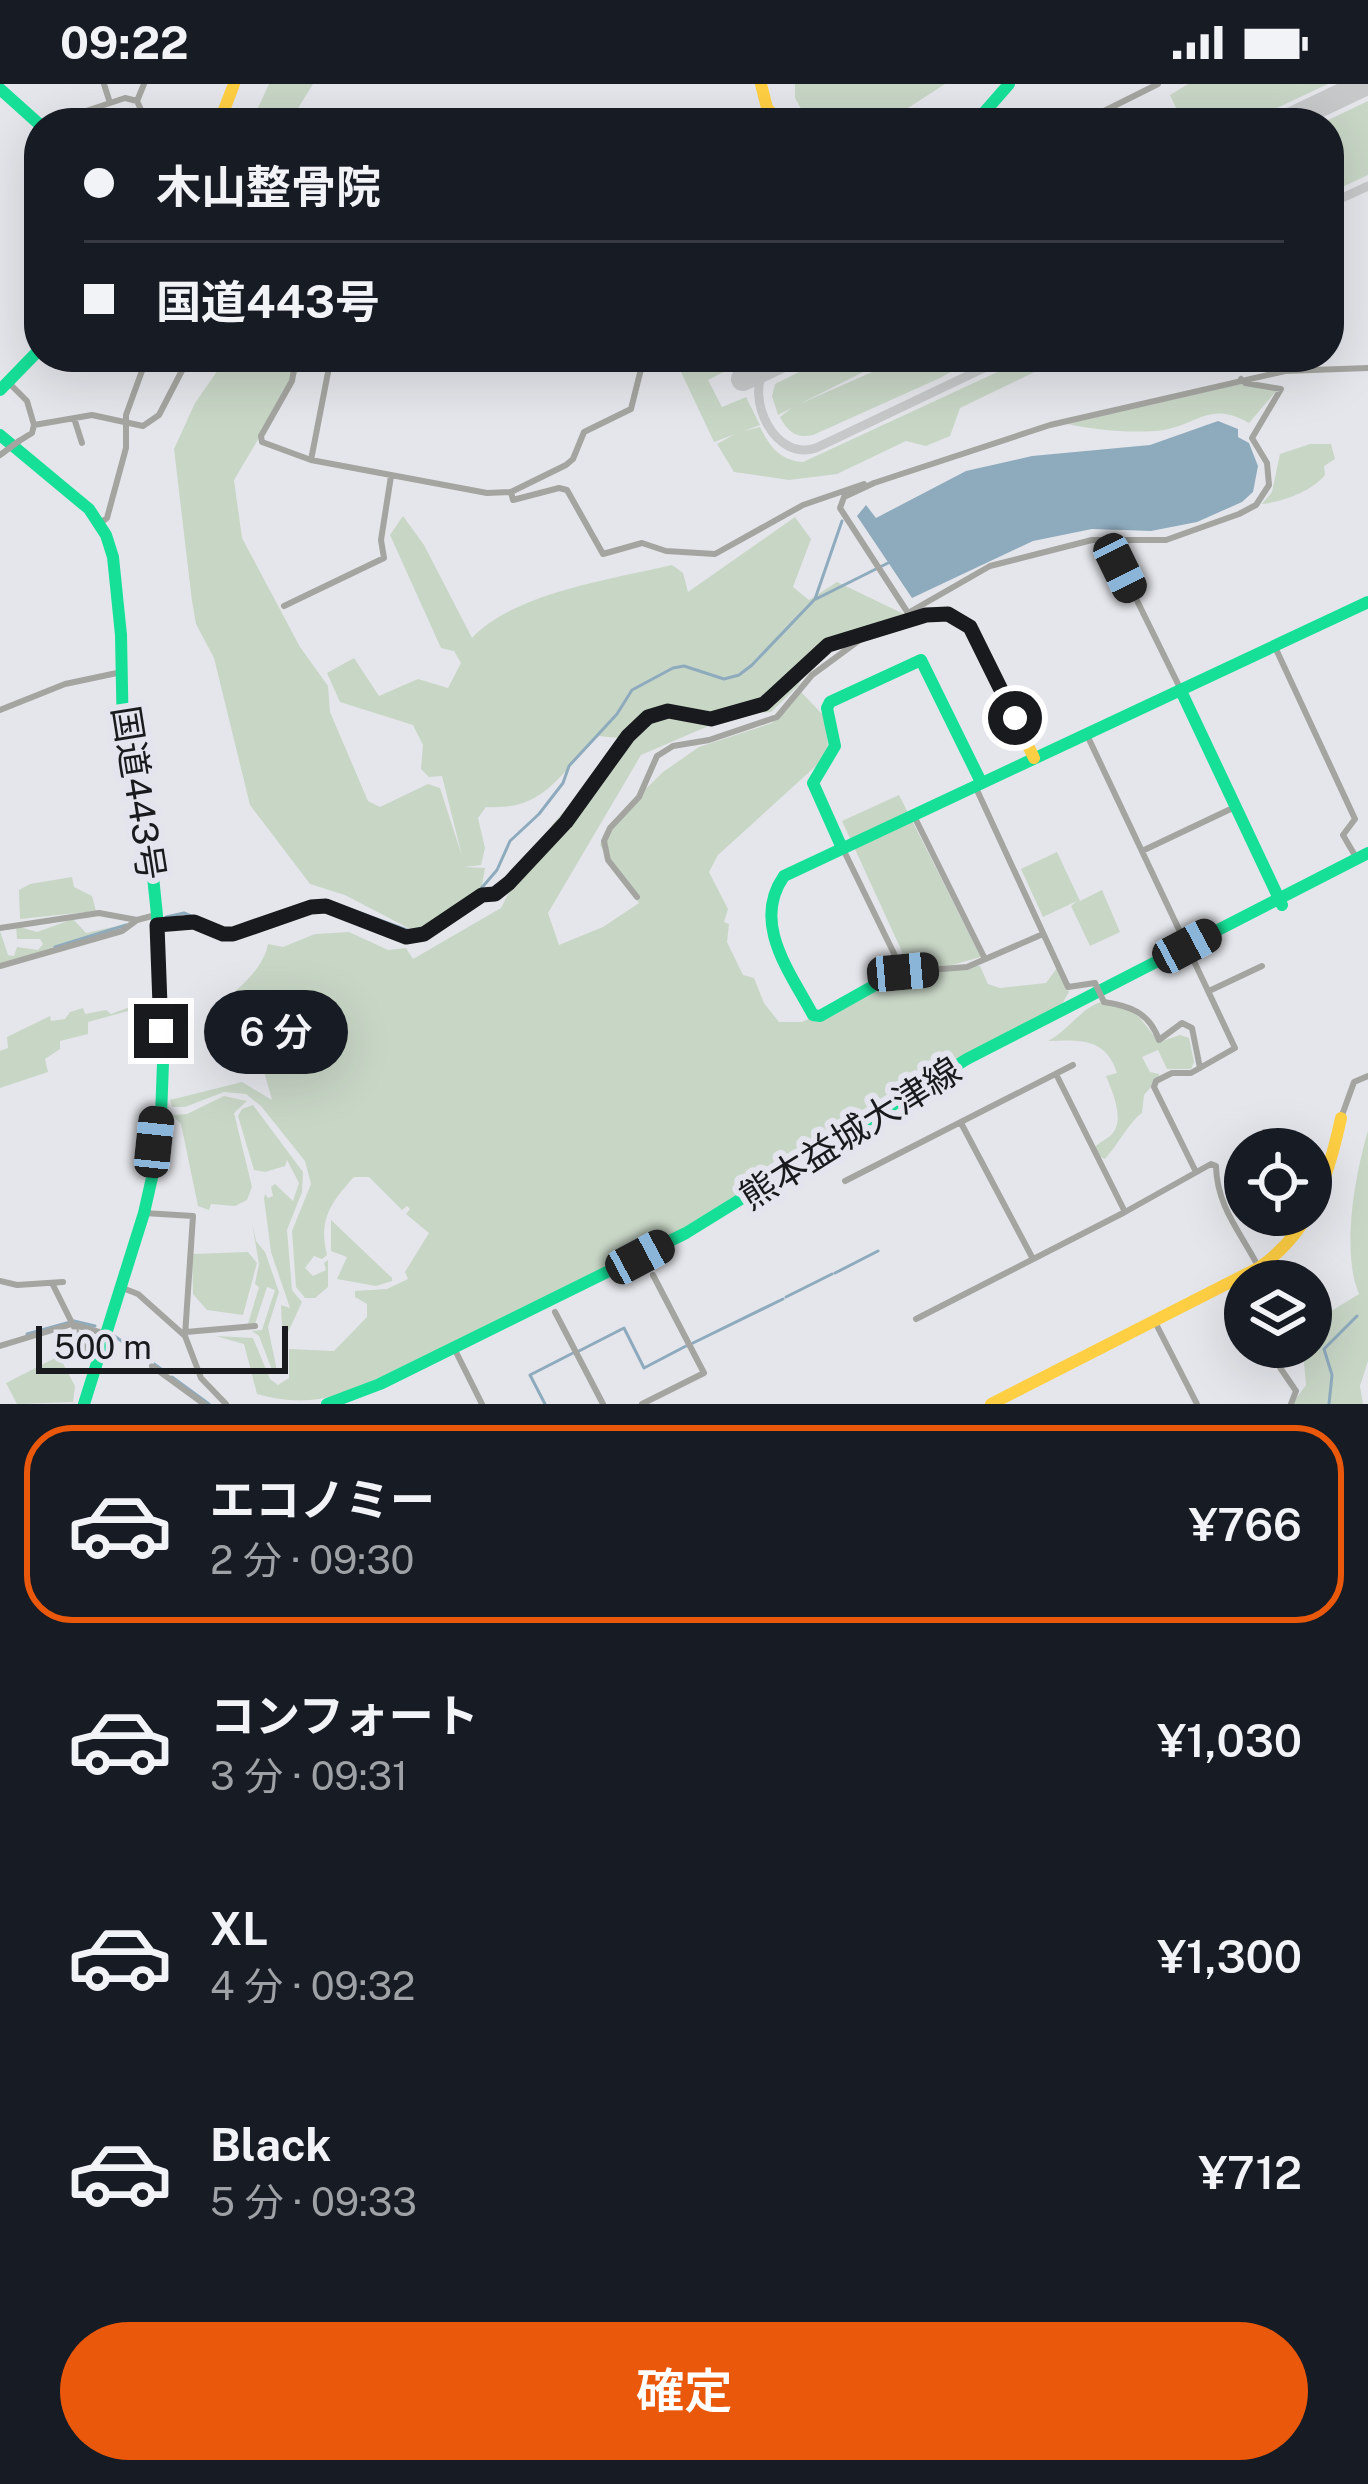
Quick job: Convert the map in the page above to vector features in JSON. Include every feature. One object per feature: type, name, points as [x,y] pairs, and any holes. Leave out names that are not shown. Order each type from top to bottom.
[{"type":"main road","points":[[988,108],[1009,84]]},
{"type":"main road","points":[[0,89],[24,111]]},
{"type":"main road","name":"国道443号","points":[[0,445],[98,525],[113,557],[121,635],[123,740],[152,867],[158,1111],[142,1212],[82,1404]]},
{"type":"main road","name":"国道443号","points":[[98,525],[111,577],[120,740],[148,868],[154,922]]},
{"type":"main road","points":[[900,971],[815,1017],[770,928],[767,908],[773,887],[784,876],[977,783],[1368,602]]},
{"type":"main road","points":[[154,922],[194,922],[233,934],[326,906],[406,937],[424,934],[482,895],[495,894],[509,883],[566,822],[628,736],[648,717],[668,711],[711,719],[764,704],[828,645],[934,614],[966,622],[976,636],[1034,758]]},
{"type":"main road","points":[[842,848],[813,783],[835,746],[827,705],[917,660],[924,662],[977,783]]},
{"type":"main road","points":[[1181,691],[1280,903]]},
{"type":"main road","name":"熊本益城大津線","points":[[342,1404],[686,1233],[967,1059],[1364,857]]},
{"type":"main road","points":[[1275,1260],[1317,1207],[1341,1118]]},
{"type":"main road","name":"国道443号","points":[[82,1404],[92,1354],[118,1287]]},
{"type":"main road","points":[[991,1404],[1224,1291]]},
{"type":"main road","name":"熊本益城大津線","points":[[327,1404],[455,1349]]},
{"type":"street","points":[[104,84],[110,104]]},
{"type":"street","points":[[140,108],[137,101],[144,84]]},
{"type":"street","points":[[1110,108],[1158,84]]},
{"type":"street","points":[[97,108],[124,98],[137,101]]},
{"type":"street","points":[[98,525],[107,518],[122,464],[126,424],[142,372]]},
{"type":"street","points":[[34,425],[103,415],[143,426],[159,415],[181,372]]},
{"type":"street","points":[[294,372],[260,440],[311,460],[470,492],[511,492],[566,465],[584,433],[631,409],[640,372]]},
{"type":"street","points":[[311,460],[329,372]]},
{"type":"street","points":[[511,492],[513,500],[567,490],[603,554],[642,544],[666,551],[715,554],[803,505],[1050,424],[1280,372]]},
{"type":"street","points":[[935,465],[874,482],[844,497],[839,506],[908,613],[990,566],[1092,540],[1166,540],[1218,525],[1256,505],[1265,494],[1269,474],[1253,432],[1281,389],[1241,379]]},
{"type":"street","points":[[0,445],[19,441],[32,433],[34,425],[27,401],[4,383]]},
{"type":"street","points":[[74,418],[82,443]]},
{"type":"street","points":[[284,606],[384,558],[391,476]]},
{"type":"street","points":[[1120,568],[1181,691]]},
{"type":"street","points":[[637,897],[608,860],[604,842],[610,828],[639,796],[657,756],[673,746],[709,740],[777,717],[812,675],[867,634]]},
{"type":"street","points":[[1275,647],[1356,822],[1343,835],[1364,857]]},
{"type":"street","points":[[0,710],[65,684],[118,673]]},
{"type":"street","points":[[1087,735],[1234,1048],[1191,1073],[1172,1073],[1154,1087],[1196,1172]]},
{"type":"street","points":[[977,783],[1068,987],[1095,983],[1103,1002],[1136,1009],[1153,1024],[1159,1040],[1182,1024],[1192,1028],[1200,1068]]},
{"type":"street","points":[[1142,851],[1237,806]]},
{"type":"street","points":[[913,814],[985,959]]},
{"type":"street","points":[[842,848],[900,971],[967,967],[1043,934]]},
{"type":"street","points":[[0,928],[99,913],[154,922]]},
{"type":"street","points":[[0,966],[122,931],[137,920]]},
{"type":"street","points":[[1209,991],[1262,966]]},
{"type":"street","points":[[845,1181],[1073,1065]]},
{"type":"street","points":[[1056,1075],[1125,1212]]},
{"type":"street","points":[[1341,1118],[1354,1082],[1368,1076]]},
{"type":"street","points":[[961,1123],[1033,1259]]},
{"type":"street","points":[[916,1319],[1211,1164],[1216,1166],[1218,1190],[1234,1230],[1254,1260]]},
{"type":"street","points":[[142,1212],[193,1216],[185,1334],[201,1378],[226,1404]]},
{"type":"street","points":[[642,1404],[704,1373],[653,1275]]},
{"type":"street","points":[[0,1281],[17,1286],[63,1282]]},
{"type":"street","points":[[52,1283],[92,1354]]},
{"type":"street","points":[[118,1287],[138,1294],[185,1334],[255,1326]]},
{"type":"street","points":[[555,1312],[603,1404]]},
{"type":"street","points":[[1154,1321],[1197,1404]]},
{"type":"street","points":[[0,1346],[71,1322],[99,1332]]},
{"type":"street","points":[[455,1349],[482,1404]]},
{"type":"street","points":[[152,1366],[204,1404]]},
{"type":"street","points":[[1280,1368],[1296,1391],[1292,1404]]},
{"type":"green space","points":[[269,84],[313,84],[298,108],[258,108]]},
{"type":"green space","points":[[795,84],[945,84],[908,108],[801,108]]},
{"type":"green space","points":[[1188,84],[1328,84],[1277,108],[1176,108],[1170,95]]},
{"type":"green space","points":[[1368,101],[1368,175],[1344,186],[1344,112]]},
{"type":"green space","points":[[217,372],[298,372],[234,480],[242,538],[300,647],[328,686],[330,712],[368,801],[380,807],[428,784],[440,788],[462,856],[442,776],[429,777],[421,769],[423,745],[413,725],[340,702],[327,673],[354,658],[379,696],[418,679],[448,688],[461,663],[454,651],[441,648],[390,535],[403,516],[424,545],[472,638],[512,610],[538,599],[672,565],[683,573],[688,592],[795,517],[811,539],[793,587],[809,600],[837,582],[909,620],[820,645],[798,686],[771,712],[734,715],[641,755],[548,913],[559,945],[603,927],[639,903],[600,845],[608,826],[663,772],[699,747],[772,723],[801,692],[824,716],[829,754],[718,855],[709,872],[728,909],[724,922],[729,924],[727,942],[743,975],[754,978],[764,1003],[779,1022],[802,1022],[910,969],[842,821],[899,795],[981,957],[948,966],[980,966],[988,984],[1000,988],[1046,983],[1057,968],[1069,992],[1062,1004],[913,1084],[684,1228],[355,1390],[305,1400],[257,1394],[244,1344],[216,1336],[253,1338],[270,1379],[278,1385],[289,1378],[289,1349],[334,1351],[367,1317],[367,1304],[355,1297],[355,1291],[387,1289],[408,1279],[405,1272],[429,1233],[406,1214],[407,1206],[402,1210],[369,1177],[354,1177],[328,1212],[327,1255],[322,1259],[314,1256],[305,1268],[313,1276],[326,1270],[328,1260],[328,1287],[315,1298],[305,1298],[296,1287],[292,1231],[311,1184],[305,1161],[246,1094],[224,1092],[185,1107],[172,1107],[170,1100],[242,1082],[272,1100],[258,1050],[225,1000],[257,968],[268,944],[283,947],[315,934],[349,932],[388,950],[406,948],[413,959],[501,908],[516,879],[545,846],[552,825],[607,761],[618,738],[599,736],[538,796],[507,807],[486,807],[478,818],[485,848],[481,865],[464,867],[485,868],[481,892],[430,924],[412,930],[345,895],[310,884],[250,805],[214,658],[196,624],[174,449],[195,403]]},
{"type":"green space","points":[[681,372],[724,372],[708,380],[722,407],[746,397],[760,425],[744,431],[760,427],[777,451],[803,462],[998,372],[1035,372],[960,408],[950,436],[926,446],[906,441],[837,474],[789,480],[734,472],[717,444],[735,434],[714,442]]},
{"type":"green space","points":[[799,372],[863,372],[778,415],[772,396],[775,384]]},
{"type":"green space","points":[[872,372],[951,372],[813,435],[793,433],[786,426],[780,417]]},
{"type":"green space","points":[[1240,384],[1277,390],[1249,423],[1212,414],[1156,431],[1067,424]]},
{"type":"green space","points":[[1310,444],[1331,444],[1335,459],[1324,466],[1325,475],[1296,495],[1262,504],[1272,492],[1280,454]]},
{"type":"green space","points":[[1057,852],[1080,901],[1102,890],[1120,932],[1090,946],[1071,906],[1077,901],[1043,917],[1021,869]]},
{"type":"green space","points":[[72,877],[74,887],[92,896],[96,911],[20,919],[19,890]]},
{"type":"green space","points":[[73,919],[86,933],[113,927],[115,931],[0,964],[0,931],[8,955],[14,956],[17,947],[38,950],[43,944],[40,939],[17,939],[16,926],[37,932]]},
{"type":"green space","points":[[149,1000],[150,1005],[88,1022],[88,1034],[60,1041],[60,1049],[45,1059],[48,1072],[0,1088],[0,1051],[8,1048],[7,1037],[50,1016],[51,1021],[65,1019],[83,1008],[85,1014],[106,1010],[111,1014]]},
{"type":"green space","points":[[1101,1002],[1136,1013],[1159,1042],[1180,1035],[1189,1038],[1194,1062],[1191,1069],[1167,1069],[1158,1050],[1142,1057],[1159,1078],[1144,1095],[1142,1113],[1105,1159],[1095,1147],[1111,1135],[1117,1122],[1106,1076],[1117,1073],[1112,1062],[1090,1044],[1048,1041]]},
{"type":"green space","points":[[224,1096],[247,1101],[234,1113],[252,1187],[247,1200],[235,1206],[211,1204],[209,1210],[198,1206],[181,1124],[172,1115],[187,1114]]},
{"type":"green space","points":[[253,1105],[303,1172],[302,1192],[287,1230],[292,1290],[302,1302],[284,1341],[284,1369],[281,1305],[290,1308],[271,1252],[264,1198],[265,1194],[273,1196],[275,1184],[293,1201],[299,1183],[287,1160],[285,1166],[254,1170],[238,1116]]},
{"type":"green space","points":[[1368,1131],[1368,1361],[1360,1386],[1363,1404],[1292,1404],[1306,1385],[1304,1368],[1332,1368],[1332,1310],[1359,1294],[1351,1235]]},
{"type":"green space","points":[[331,1220],[392,1281],[376,1286],[337,1279],[347,1257],[331,1251]]},
{"type":"green space","points":[[252,1223],[279,1292],[268,1327],[277,1371],[272,1370],[259,1336],[252,1331],[262,1330],[275,1290],[267,1287],[255,1324],[248,1324],[259,1287],[255,1284],[259,1264]]},
{"type":"green space","points":[[248,1252],[257,1263],[243,1315],[207,1310],[193,1294],[192,1254]]},
{"type":"green space","points":[[59,1356],[75,1386],[73,1402],[17,1404],[6,1383]]},
{"type":"water","points":[[1218,421],[1238,429],[1238,437],[1249,443],[1258,466],[1253,492],[1242,502],[1197,522],[1151,531],[1092,529],[1033,541],[912,598],[857,516],[866,505],[876,518],[966,471],[1032,456],[1150,445]]},
{"type":"waterway","points":[[479,891],[497,870],[510,841],[539,814],[563,783],[569,766],[617,714],[632,690],[673,668],[684,666],[724,679],[752,665],[815,599],[842,521]]},
{"type":"waterway","points":[[816,599],[892,561]]},
{"type":"waterway","points":[[330,902],[410,931]]},
{"type":"waterway","points":[[440,918],[461,903]]},
{"type":"waterway","points":[[166,917],[191,916]]},
{"type":"waterway","points":[[55,947],[126,925]]},
{"type":"waterway","points":[[835,1273],[878,1251]]},
{"type":"waterway","points":[[786,1297],[832,1274]]},
{"type":"waterway","points":[[693,1343],[783,1299]]},
{"type":"waterway","points":[[1329,1404],[1332,1375],[1324,1349],[1357,1316]]},
{"type":"waterway","points":[[27,1334],[74,1321],[95,1326]]},
{"type":"waterway","points":[[579,1351],[624,1328],[644,1368],[686,1346]]},
{"type":"waterway","points":[[113,1335],[164,1371]]},
{"type":"waterway","points":[[545,1404],[530,1375],[573,1353]]},
{"type":"waterway","points":[[172,1377],[209,1404]]},
{"type":"taxiway","points":[[1344,197],[1368,186]]},
{"type":"taxiway","points":[[763,372],[759,396],[768,425],[788,446],[801,450],[816,448],[976,372]]},
{"type":"runway","points":[[1315,108],[1365,84]]},
{"type":"runway","points":[[743,379],[758,372]]},
{"type":"traffic: fast","points":[[988,108],[1009,84]]},
{"type":"traffic: fast","points":[[0,89],[24,111]]},
{"type":"traffic: fast","points":[[0,390],[24,365]]},
{"type":"traffic: fast","points":[[0,435],[89,509],[106,535],[113,557],[121,635],[123,740],[152,867],[157,915],[163,1063],[160,1142],[144,1213],[84,1404]]},
{"type":"traffic: fast","points":[[900,971],[820,1016],[813,1015],[785,965],[773,929],[771,912],[784,876],[1368,602]]},
{"type":"traffic: fast","points":[[842,848],[813,783],[835,746],[827,708],[830,702],[921,660],[981,782]]},
{"type":"traffic: fast","points":[[1181,691],[1282,905]]},
{"type":"traffic: fast","points":[[156,925],[194,922],[233,934],[326,906],[406,937],[429,931],[482,895],[495,894],[509,883],[566,822],[628,736],[648,717],[668,711],[711,719],[763,704],[775,693]]},
{"type":"traffic: fast","points":[[327,1404],[380,1384],[686,1233],[967,1059],[1368,853]]},
{"type":"traffic: slow","points":[[225,108],[234,84]]},
{"type":"traffic: slow","points":[[761,84],[767,108]]},
{"type":"traffic: slow","points":[[775,693],[828,645],[926,615],[948,614],[971,627],[1034,758]]},
{"type":"traffic: slow","points":[[991,1404],[1260,1267],[1293,1237],[1315,1201],[1341,1118]]},
{"type":"route","points":[[161,1031],[157,925],[194,922],[233,934],[326,906],[406,937],[424,934],[482,895],[495,894],[509,883],[566,822],[628,736],[648,717],[675,711],[711,719],[764,704],[828,645],[851,636],[926,615],[959,618],[976,636],[1015,718]]}]
